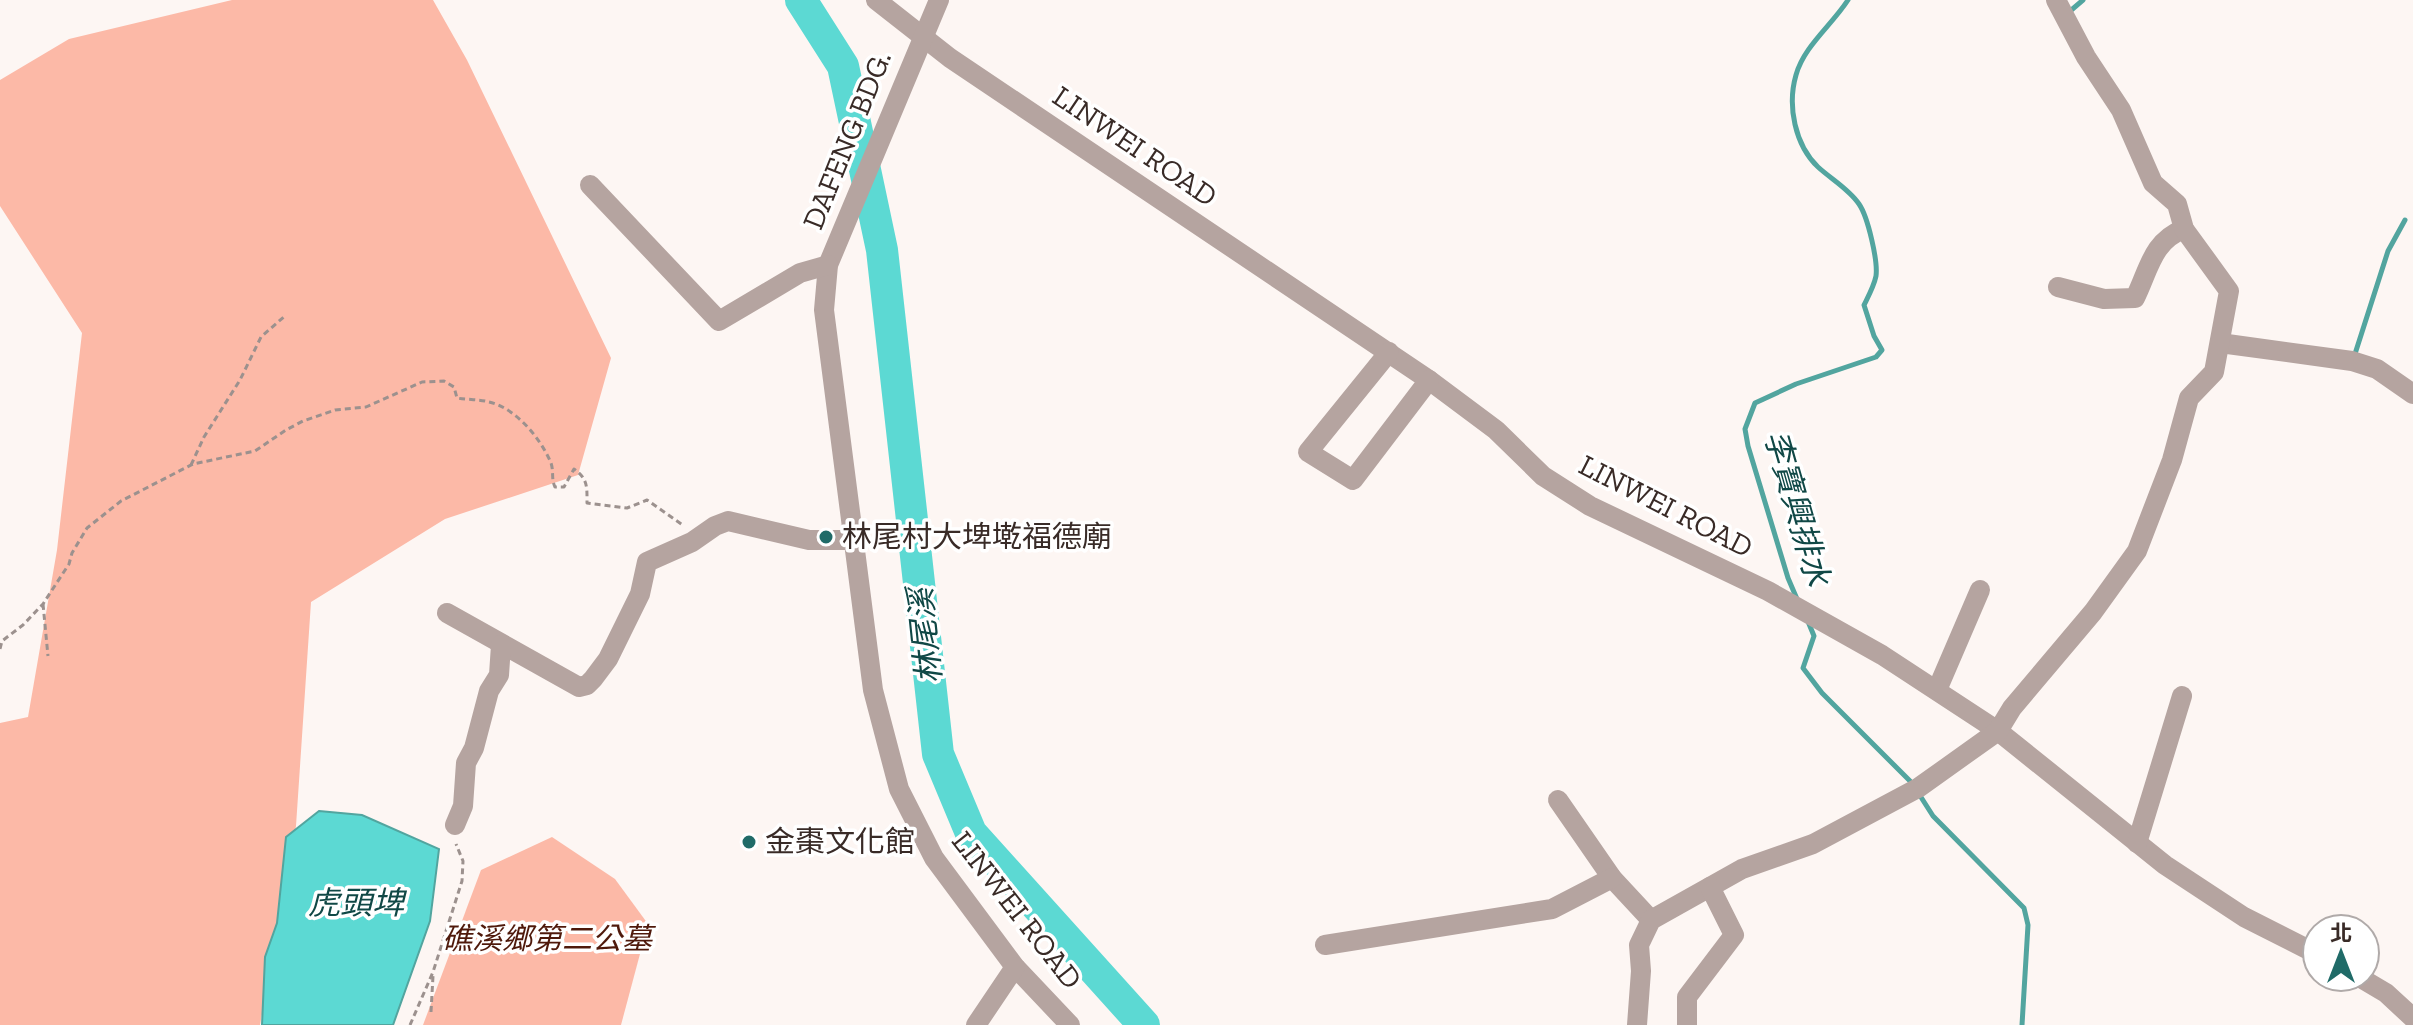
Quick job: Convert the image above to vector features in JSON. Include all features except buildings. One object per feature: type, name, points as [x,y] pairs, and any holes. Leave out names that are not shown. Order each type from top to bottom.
[{"type":"street","name":"LINWEI ROAD","points":[[876,0],[922,37],[1429,380],[1496,430],[1543,476],[1590,506],[1768,591],[1882,655],[1998,731],[2165,865],[2244,917],[2301,946]]},
{"type":"street","points":[[922,37],[939,0]]},
{"type":"street","points":[[1637,1025],[1641,971],[1639,945],[1651,920],[1742,869],[1813,844],[1918,788],[1998,731],[2012,708],[2093,612],[2137,551],[2172,460],[2189,398],[2214,372],[2229,291],[2184,229],[2177,204],[2153,183],[2121,110],[2086,57],[2056,0]]},
{"type":"street","name":"DAFENG BDG.","points":[[828,265],[922,37]]},
{"type":"street","points":[[590,185],[719,321],[800,273],[828,265]]},
{"type":"street","points":[[2058,287],[2104,299],[2135,298],[2154,251],[2170,234],[2184,229]]},
{"type":"street","name":"LINWEI ROAD","points":[[828,265],[824,310],[873,690],[899,789],[934,858],[1015,967],[1070,1025]]},
{"type":"street","points":[[2220,343],[2352,361],[2377,369],[2413,394]]},
{"type":"street","points":[[1389,352],[1308,452],[1353,480],[1429,380]]},
{"type":"street","points":[[447,613],[579,687],[587,685],[608,659],[640,594],[647,562],[653,558],[692,542],[728,521],[809,540],[854,540]]},
{"type":"street","points":[[1937,690],[1980,590]]},
{"type":"street","points":[[455,825],[463,806],[466,763],[474,748],[489,691],[499,675],[501,645]]},
{"type":"street","points":[[2137,843],[2182,696]]},
{"type":"street","points":[[1558,800],[1612,878],[1651,920]]},
{"type":"street","points":[[1325,945],[1552,909],[1612,878]]},
{"type":"street","points":[[1687,1025],[1687,997],[1734,935],[1710,887]]},
{"type":"street","points":[[976,1025],[1015,967]]},
{"type":"street","points":[[2381,990],[2413,1018]]},
{"type":"path","points":[[191,465],[261,337],[286,315]]},
{"type":"path","points":[[0,649],[2,641],[43,604],[69,564],[87,528],[121,501],[191,465],[255,451],[303,421],[335,410],[366,407],[422,382],[444,381],[454,387],[457,398],[488,401],[523,422],[548,457],[555,487],[564,487],[574,469],[584,476],[587,503],[627,508],[647,500],[683,526]]},
{"type":"path","points":[[43,604],[48,656]]},
{"type":"path","points":[[410,1025],[433,972],[462,881],[463,861],[454,839],[455,825]]},
{"type":"path","points":[[431,1012],[433,972]]},
{"type":"green space","points":[[232,0],[433,0],[467,60],[611,358],[578,475],[445,519],[311,602],[296,826],[260,1025],[0,1025],[0,723],[28,717],[57,550],[82,333],[0,206],[0,80],[69,39]]},
{"type":"green space","name":"礁溪鄉第二公墓","points":[[552,837],[615,879],[648,924],[621,1025],[423,1025],[481,870]]},
{"type":"water","name":"虎頭埤","points":[[319,811],[362,815],[439,849],[430,921],[393,1025],[262,1025],[265,957],[277,923],[286,837]]},
{"type":"waterway","name":"林尾溪","points":[[801,0],[843,66],[882,250],[938,754],[971,833],[1144,1025]]},
{"type":"waterway","name":"李寶興排水","points":[[1797,599],[1788,578],[1745,429],[1755,403],[1796,384],[1876,357],[1882,350],[1864,305],[1876,276],[1874,250],[1866,219],[1855,199],[1810,158],[1799,136],[1793,112],[1793,87],[1800,64],[1848,0]]},
{"type":"waterway","points":[[2069,12],[2083,0]]},
{"type":"waterway","points":[[2354,357],[2388,251],[2405,220]]},
{"type":"waterway","name":"李寶興排水","points":[[1807,619],[1814,636],[1803,668],[1822,693],[1914,785]]},
{"type":"waterway","name":"李寶興排水","points":[[1919,794],[1933,816],[2024,908],[2028,925],[2022,1025]]},
{"type":"place","name":"林尾村大埤墘福德廟","points":[[826,537]]},
{"type":"place","name":"金棗文化館","points":[[749,842]]}]
